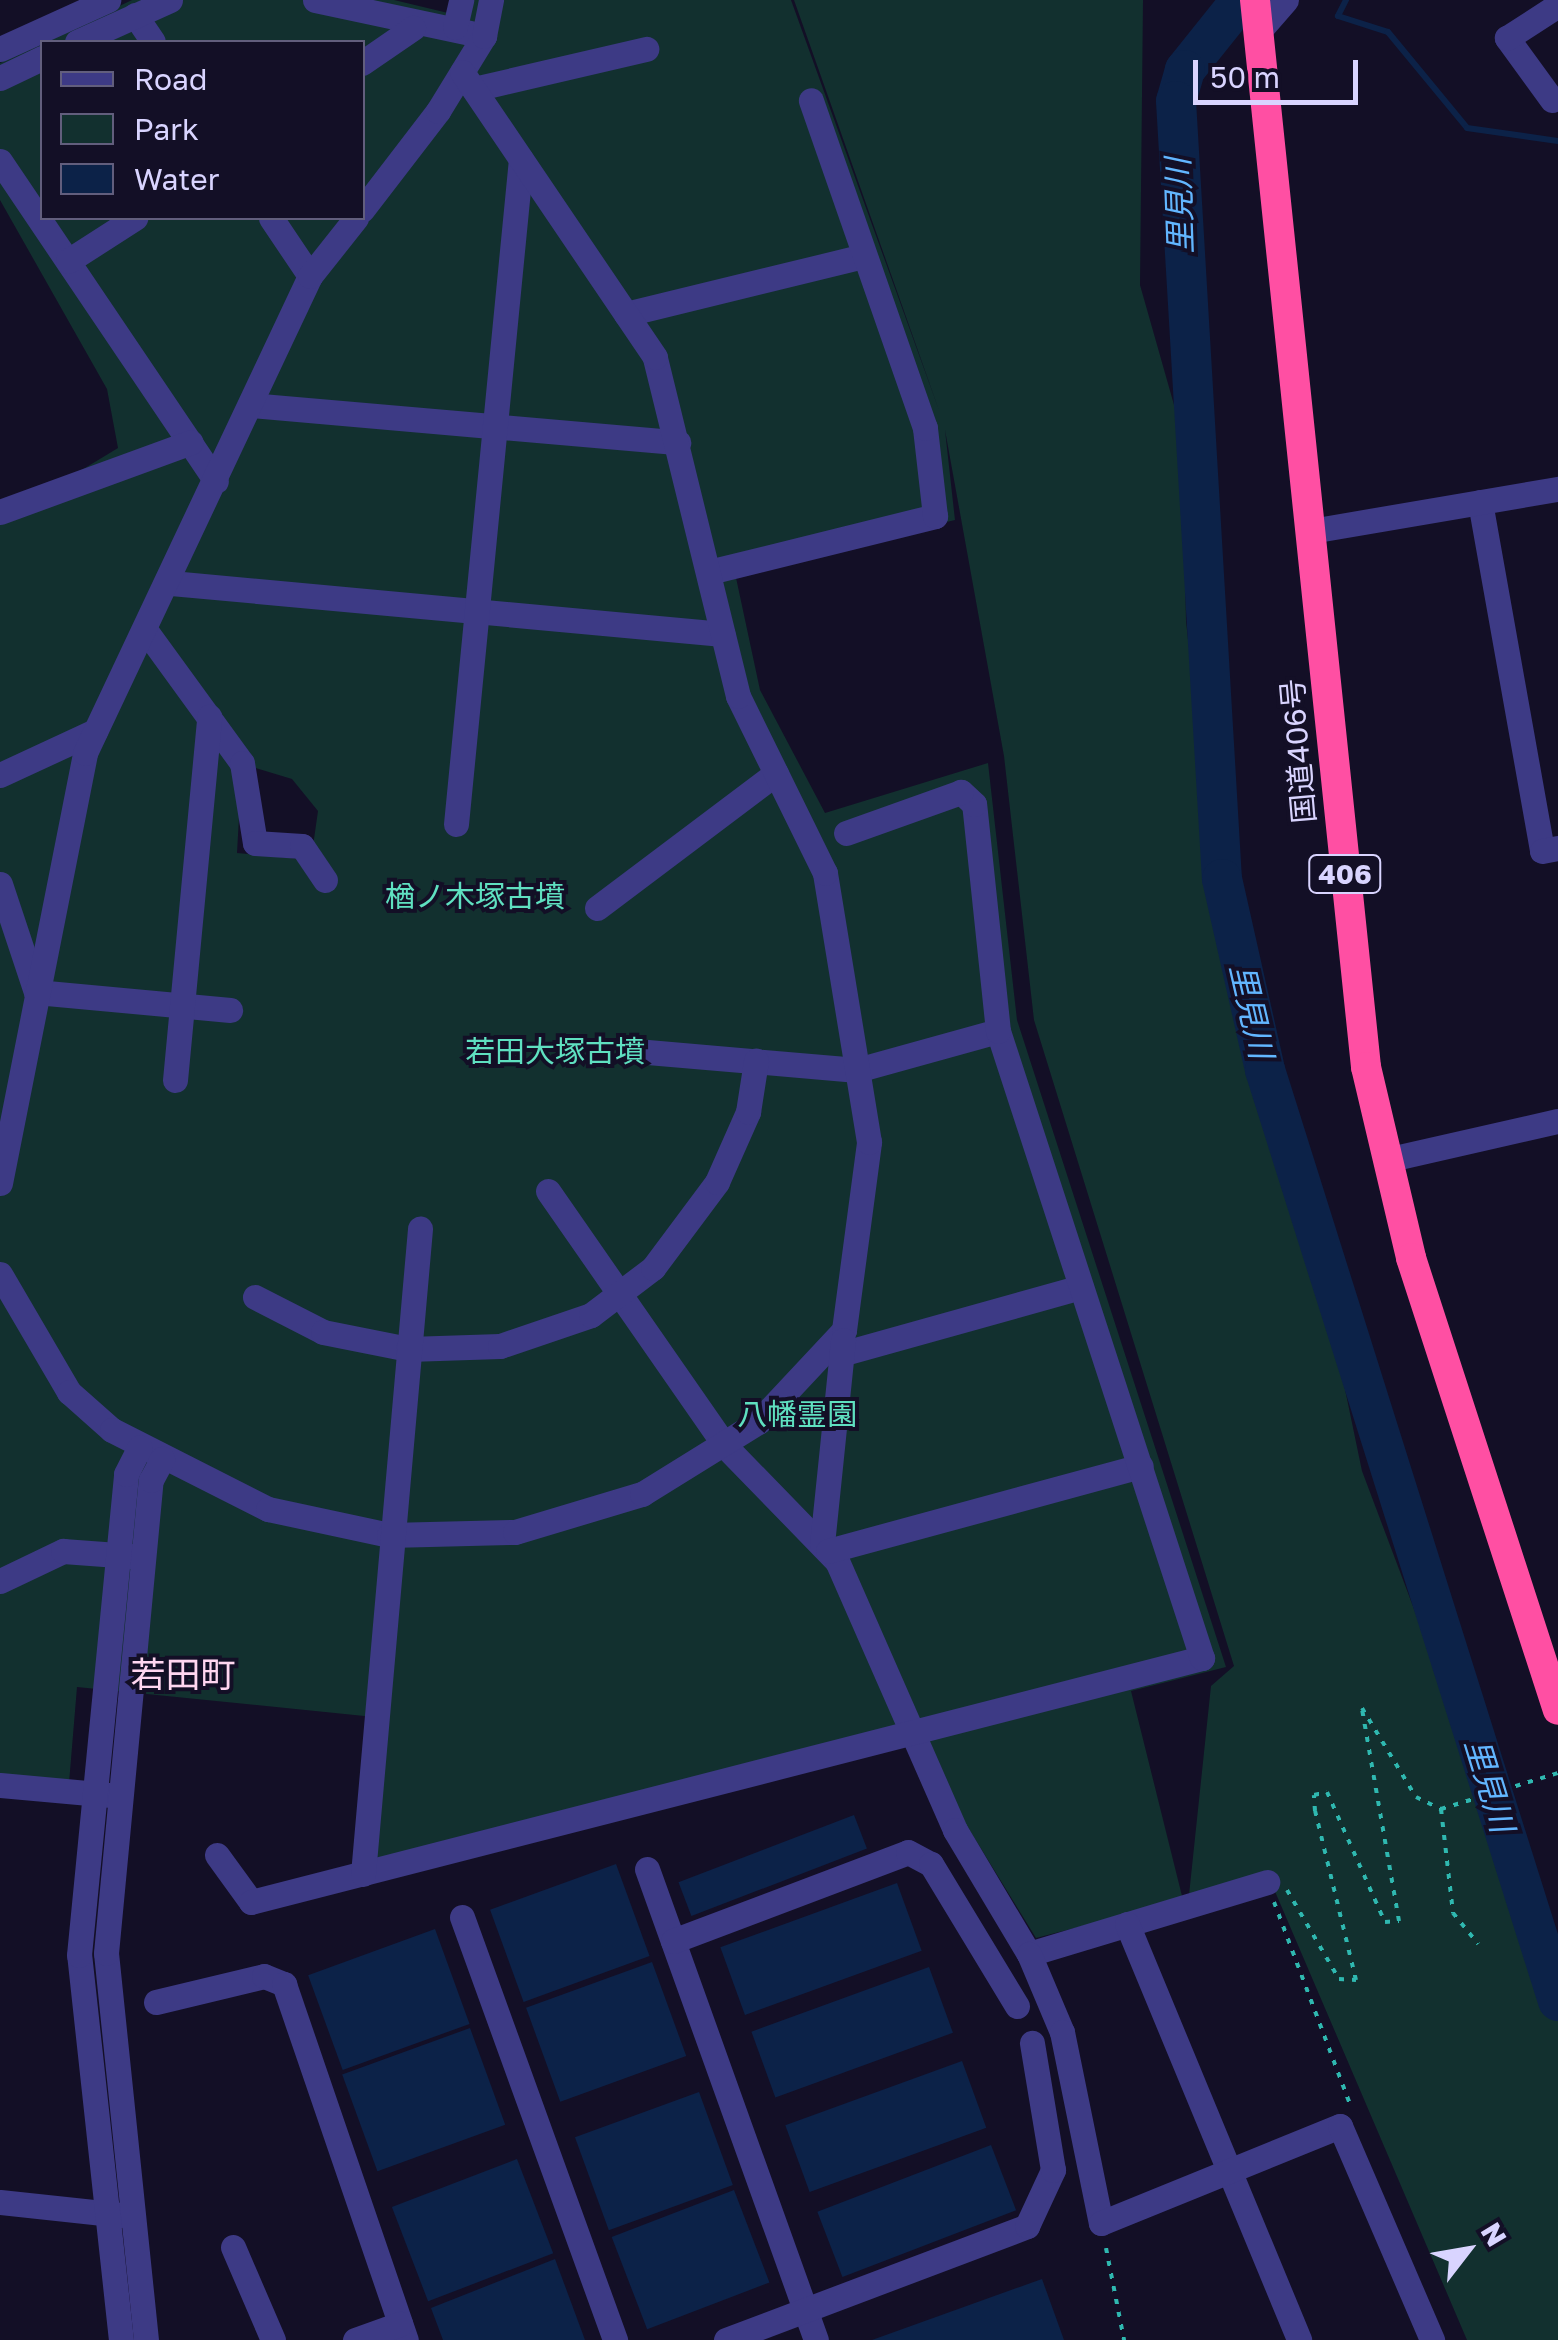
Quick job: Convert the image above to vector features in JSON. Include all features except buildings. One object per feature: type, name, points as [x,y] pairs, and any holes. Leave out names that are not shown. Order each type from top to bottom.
[{"type":"highway","name":"国道406号","points":[[1257,15],[1364,1048],[1386,1160],[1558,1710]]},
{"type":"street","points":[[0,50],[108,0]]},
{"type":"street","points":[[81,40],[170,0]]},
{"type":"street","points":[[315,0],[414,28]]},
{"type":"street","points":[[365,206],[468,80],[484,36],[491,0]]},
{"type":"street","points":[[1257,15],[1286,0]]},
{"type":"street","points":[[1552,100],[1507,38],[1558,4]]},
{"type":"street","points":[[365,61],[414,28],[456,7],[484,36]]},
{"type":"street","points":[[135,16],[152,40]]},
{"type":"street","points":[[468,80],[646,49]]},
{"type":"street","points":[[0,78],[40,59]]},
{"type":"street","points":[[468,80],[655,357],[738,696],[826,873],[869,1142],[842,1342],[825,1548]]},
{"type":"street","points":[[709,572],[935,516],[925,428],[811,100]]},
{"type":"street","points":[[456,824],[522,159]]},
{"type":"street","points":[[0,161],[216,481]]},
{"type":"street","points":[[68,262],[132,220]]},
{"type":"street","points":[[272,220],[310,276]]},
{"type":"street","points":[[0,1183],[74,786],[95,731],[171,583],[310,276],[354,220]]},
{"type":"street","points":[[626,314],[864,256]]},
{"type":"street","points":[[251,405],[678,442]]},
{"type":"street","points":[[0,512],[191,442]]},
{"type":"street","points":[[1311,531],[1558,489]]},
{"type":"street","points":[[1480,502],[1542,851],[1558,848]]},
{"type":"street","points":[[171,583],[723,634]]},
{"type":"street","points":[[146,632],[242,763],[255,843],[302,846],[325,880]]},
{"type":"street","points":[[175,1080],[209,717]]},
{"type":"street","points":[[0,775],[95,731]]},
{"type":"street","points":[[597,908],[776,773]]},
{"type":"street","points":[[217,1855],[252,1902],[912,1737],[1202,1658],[998,1031],[970,797],[846,833]]},
{"type":"street","points":[[0,884],[36,992]]},
{"type":"street","points":[[36,992],[230,1010]]},
{"type":"street","points":[[636,1051],[857,1070],[998,1031]]},
{"type":"street","points":[[254,1297],[322,1332],[408,1350],[500,1346],[562,1328],[621,1296],[654,1268],[717,1182],[748,1112],[756,1061]]},
{"type":"street","points":[[1386,1160],[1558,1121]]},
{"type":"street","points":[[548,1190],[724,1446],[825,1548],[912,1737],[1029,1954],[1062,2032],[1101,2223],[1340,2126],[1432,2340]]},
{"type":"street","points":[[363,1874],[420,1229]]},
{"type":"street","points":[[0,1274],[70,1392],[151,1453],[268,1508],[390,1535],[478,1536],[580,1518],[724,1446],[782,1402],[842,1342],[1081,1288]]},
{"type":"street","points":[[121,2340],[106,1953],[106,1795],[131,1556],[126,1474],[151,1453]]},
{"type":"street","points":[[825,1548],[1141,1466]]},
{"type":"street","points":[[0,1581],[63,1551],[131,1556]]},
{"type":"street","points":[[0,1785],[106,1795]]},
{"type":"street","points":[[673,1941],[908,1852],[931,1864],[1018,2006]]},
{"type":"street","points":[[647,1869],[816,2340]]},
{"type":"street","points":[[1029,1954],[1266,1882]]},
{"type":"street","points":[[462,1917],[615,2340]]},
{"type":"street","points":[[1127,1924],[1298,2340]]},
{"type":"street","points":[[156,2002],[264,1976],[284,1984],[403,2332],[355,2340]]},
{"type":"street","points":[[726,2340],[1027,2226],[1052,2170],[1032,2043]]},
{"type":"street","points":[[0,2202],[119,2215]]},
{"type":"street","points":[[119,2215],[146,2340]]},
{"type":"street","points":[[233,2246],[273,2340]]},
{"type":"path","points":[[1340,2126],[1356,2121],[1266,1882],[1281,1879],[1347,1986],[1356,1972],[1314,1794],[1328,1792],[1340,1804],[1385,1922],[1400,1921],[1362,1708],[1416,1797],[1441,1810],[1558,1773]]},
{"type":"path","points":[[1441,1810],[1452,1912],[1478,1944]]},
{"type":"path","points":[[1101,2223],[1124,2340]]},
{"type":"green space","name":"八幡霊園","points":[[132,0],[394,0],[469,18],[472,0],[791,0],[940,413],[794,0],[1143,0],[1140,285],[1182,433],[1186,621],[1213,868],[1266,1101],[1306,1202],[1362,1471],[1558,1991],[1558,2340],[1467,2340],[1268,1875],[1189,1895],[1211,1686],[1234,1666],[1034,1020],[1004,756],[945,430],[955,520],[735,573],[760,690],[825,813],[988,763],[1017,1020],[1226,1667],[1131,1691],[1183,1900],[1036,1938],[964,1821],[919,1722],[372,1860],[384,1718],[77,1687],[69,1783],[0,1775],[0,503],[52,488],[118,448],[107,389],[0,200],[0,63],[40,44],[40,220],[365,220],[365,40],[48,40]],"holes":[[[242,764],[292,779],[318,811],[311,860],[237,853]]]},
{"type":"water","points":[[854,1815],[867,1849],[691,1916],[678,1882]]},
{"type":"water","points":[[616,1864],[650,1956],[524,2002],[490,1910]]},
{"type":"water","points":[[897,1883],[922,1951],[745,2015],[720,1947]]},
{"type":"water","points":[[435,1929],[470,2024],[343,2070],[308,1975]]},
{"type":"water","points":[[652,1962],[686,2056],[560,2102],[526,2008]]},
{"type":"water","points":[[929,1967],[953,2033],[775,2097],[751,2032]]},
{"type":"water","points":[[470,2028],[505,2125],[377,2171],[342,2075]]},
{"type":"water","points":[[962,2061],[986,2128],[810,2192],[785,2125]]},
{"type":"water","points":[[699,2092],[733,2185],[609,2230],[575,2137]]},
{"type":"water","points":[[991,2145],[1016,2210],[842,2277],[817,2212]]},
{"type":"water","points":[[517,2159],[553,2253],[428,2301],[392,2207]]},
{"type":"water","points":[[734,2190],[769,2282],[647,2329],[612,2237]]},
{"type":"water","points":[[555,2259],[585,2340],[443,2340],[431,2308]]},
{"type":"water","points":[[1042,2279],[1064,2340],[872,2340]]},
{"type":"waterway","name":"里見川","points":[[1241,0],[1185,70],[1176,101],[1222,879],[1265,1070],[1558,2001]]},
{"type":"waterway","points":[[1346,0],[1338,16],[1388,32],[1467,128],[1558,141]]},
{"type":"district","name":"若田町","points":[[183,1674]]},
{"type":"park label","name":"楢ノ木塚古墳","points":[[475,896]]},
{"type":"park label","name":"若田大塚古墳","points":[[555,1051]]}]
